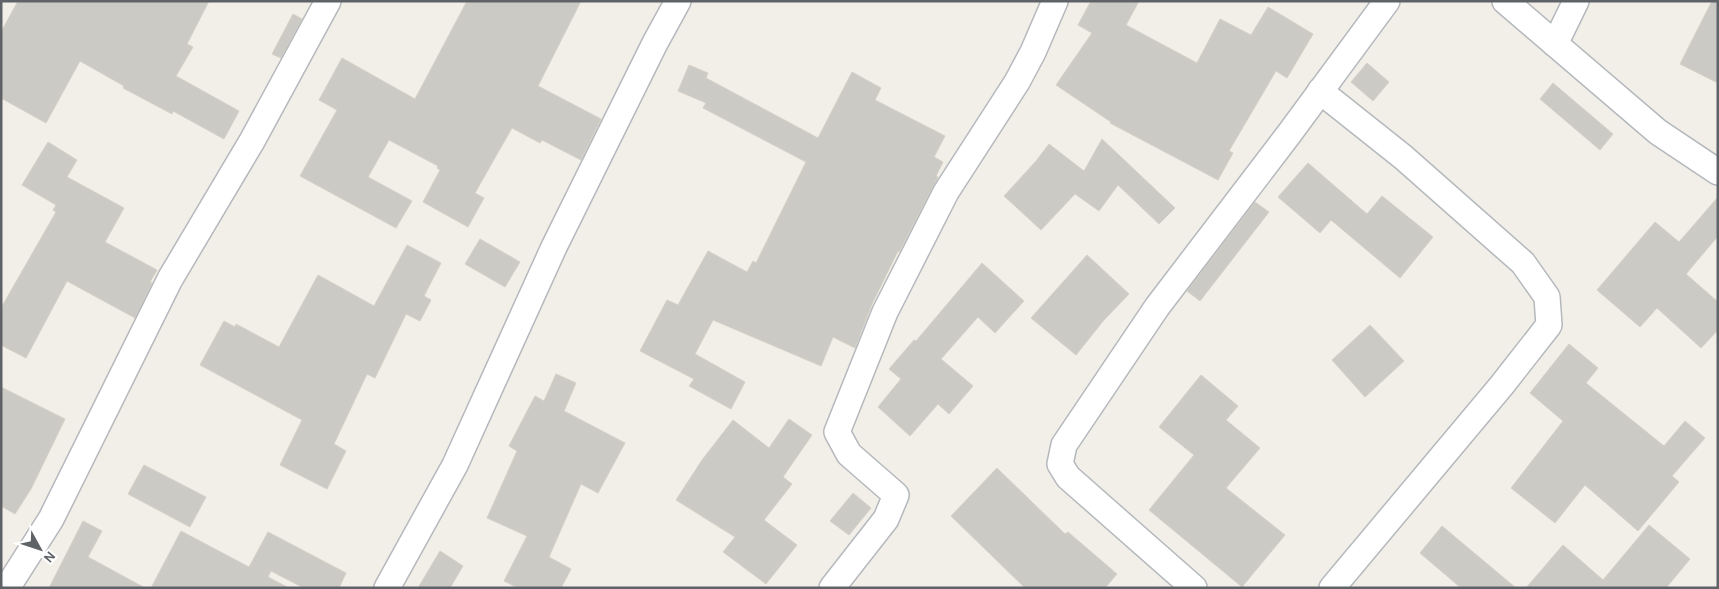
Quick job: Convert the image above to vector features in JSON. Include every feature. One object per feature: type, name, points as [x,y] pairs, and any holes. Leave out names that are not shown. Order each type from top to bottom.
[{"type":"street","points":[[7,588],[51,519],[170,279],[252,141],[328,1]]},
{"type":"street","points":[[387,588],[455,465],[554,247],[678,1]]},
{"type":"street","points":[[832,588],[886,519],[896,495],[849,454],[837,432],[885,312],[946,192],[1017,82],[1033,52],[1055,1]]},
{"type":"street","points":[[1194,588],[1068,477],[1060,464],[1064,445],[1157,307],[1289,134],[1387,1]]},
{"type":"street","points":[[1505,1],[1658,132],[1718,172]]},
{"type":"street","points":[[1555,44],[1576,1]]},
{"type":"street","points":[[1320,91],[1403,157],[1523,263],[1547,297],[1549,325],[1502,386],[1332,588]]},
{"type":"building","points":[[18,1],[209,1],[187,44],[193,47],[176,76],[239,111],[224,139],[173,111],[172,114],[123,88],[124,86],[80,61],[46,123],[1,98],[1,32]]},
{"type":"building","points":[[467,1],[581,1],[538,86],[601,119],[581,160],[542,140],[540,143],[512,128],[475,193],[484,198],[468,227],[423,202],[440,170],[437,168],[438,166],[389,140],[368,177],[412,201],[396,228],[300,176],[337,110],[319,100],[342,58],[415,99]]},
{"type":"building","points":[[1091,1],[1139,1],[1126,25],[1197,63],[1220,19],[1251,35],[1268,7],[1313,34],[1287,78],[1276,71],[1229,151],[1233,153],[1218,180],[1110,123],[1056,85],[1092,33],[1078,25]]},
{"type":"building","points":[[1712,1],[1718,1],[1718,83],[1680,64]]},
{"type":"building","points":[[293,14],[302,19],[281,58],[272,54]]},
{"type":"building","points":[[1367,63],[1389,82],[1373,101],[1351,82]]},
{"type":"building","points":[[689,65],[708,73],[706,78],[818,138],[852,72],[881,88],[875,100],[945,136],[934,157],[943,162],[936,176],[938,177],[872,304],[855,348],[833,337],[821,366],[713,320],[695,354],[745,382],[731,409],[689,386],[694,379],[640,351],[667,300],[678,305],[708,251],[747,272],[753,261],[756,263],[806,162],[703,108],[706,103],[678,91]]},
{"type":"building","points":[[1553,83],[1613,134],[1600,150],[1540,99]]},
{"type":"building","points":[[1102,139],[1175,208],[1159,224],[1118,185],[1099,211],[1075,194],[1041,230],[1004,196],[1049,144],[1084,171]]},
{"type":"building","points":[[48,142],[77,160],[67,177],[124,208],[105,242],[157,270],[135,318],[67,281],[26,358],[1,345],[1,308],[56,212],[53,210],[56,205],[22,185]]},
{"type":"building","points":[[1308,163],[1367,214],[1382,196],[1433,237],[1400,278],[1331,220],[1320,233],[1278,197]]},
{"type":"building","points":[[1718,197],[1718,236],[1686,274],[1718,302],[1718,330],[1701,348],[1657,308],[1640,327],[1597,290],[1655,222],[1679,242]]},
{"type":"building","points":[[1255,202],[1269,212],[1200,301],[1187,291]]},
{"type":"building","points":[[480,239],[520,262],[505,287],[465,264]]},
{"type":"building","points":[[407,245],[441,263],[424,296],[431,300],[420,321],[406,314],[375,378],[367,374],[334,444],[346,451],[327,489],[280,465],[302,420],[200,365],[224,321],[235,327],[236,324],[279,347],[318,275],[374,306]]},
{"type":"building","points":[[1087,255],[1129,294],[1104,320],[1076,355],[1031,318]]},
{"type":"building","points":[[982,263],[1024,301],[995,333],[978,317],[941,359],[973,386],[949,414],[938,404],[910,436],[878,407],[901,379],[889,369],[914,340],[916,341]]},
{"type":"building","points":[[1370,325],[1404,361],[1365,397],[1332,360]]},
{"type":"building","points":[[1569,344],[1598,368],[1586,383],[1664,446],[1685,421],[1705,438],[1672,476],[1679,482],[1638,531],[1585,485],[1555,523],[1511,488],[1563,421],[1530,393]]},
{"type":"building","points":[[556,374],[576,383],[564,411],[625,443],[598,493],[581,484],[549,557],[571,569],[561,588],[518,588],[504,581],[527,536],[487,518],[517,451],[509,446],[535,396],[544,401]]},
{"type":"building","points":[[1201,375],[1238,406],[1226,420],[1260,448],[1226,488],[1285,535],[1242,587],[1149,510],[1194,455],[1159,427]]},
{"type":"building","points":[[1,387],[65,419],[31,489],[15,514],[1,506]]},
{"type":"building","points":[[789,419],[812,435],[783,477],[792,484],[764,520],[797,545],[766,584],[723,552],[735,537],[676,500],[702,460],[733,420],[769,448]]},
{"type":"building","points":[[144,465],[206,497],[190,527],[128,494]]},
{"type":"building","points":[[997,468],[1065,534],[1068,532],[1117,574],[1105,588],[1025,588],[951,516]]},
{"type":"building","points":[[853,493],[871,508],[849,535],[830,521]]},
{"type":"building","points":[[83,521],[102,531],[88,557],[145,588],[49,588]]},
{"type":"building","points":[[1649,525],[1690,559],[1666,588],[1526,588],[1563,545],[1603,580]]},
{"type":"building","points":[[1442,526],[1516,588],[1461,588],[1420,553]]},
{"type":"building","points":[[181,531],[249,567],[268,532],[346,573],[339,588],[304,588],[271,571],[268,577],[289,588],[151,588]]},
{"type":"building","points":[[440,551],[463,566],[450,588],[418,588]]}]
